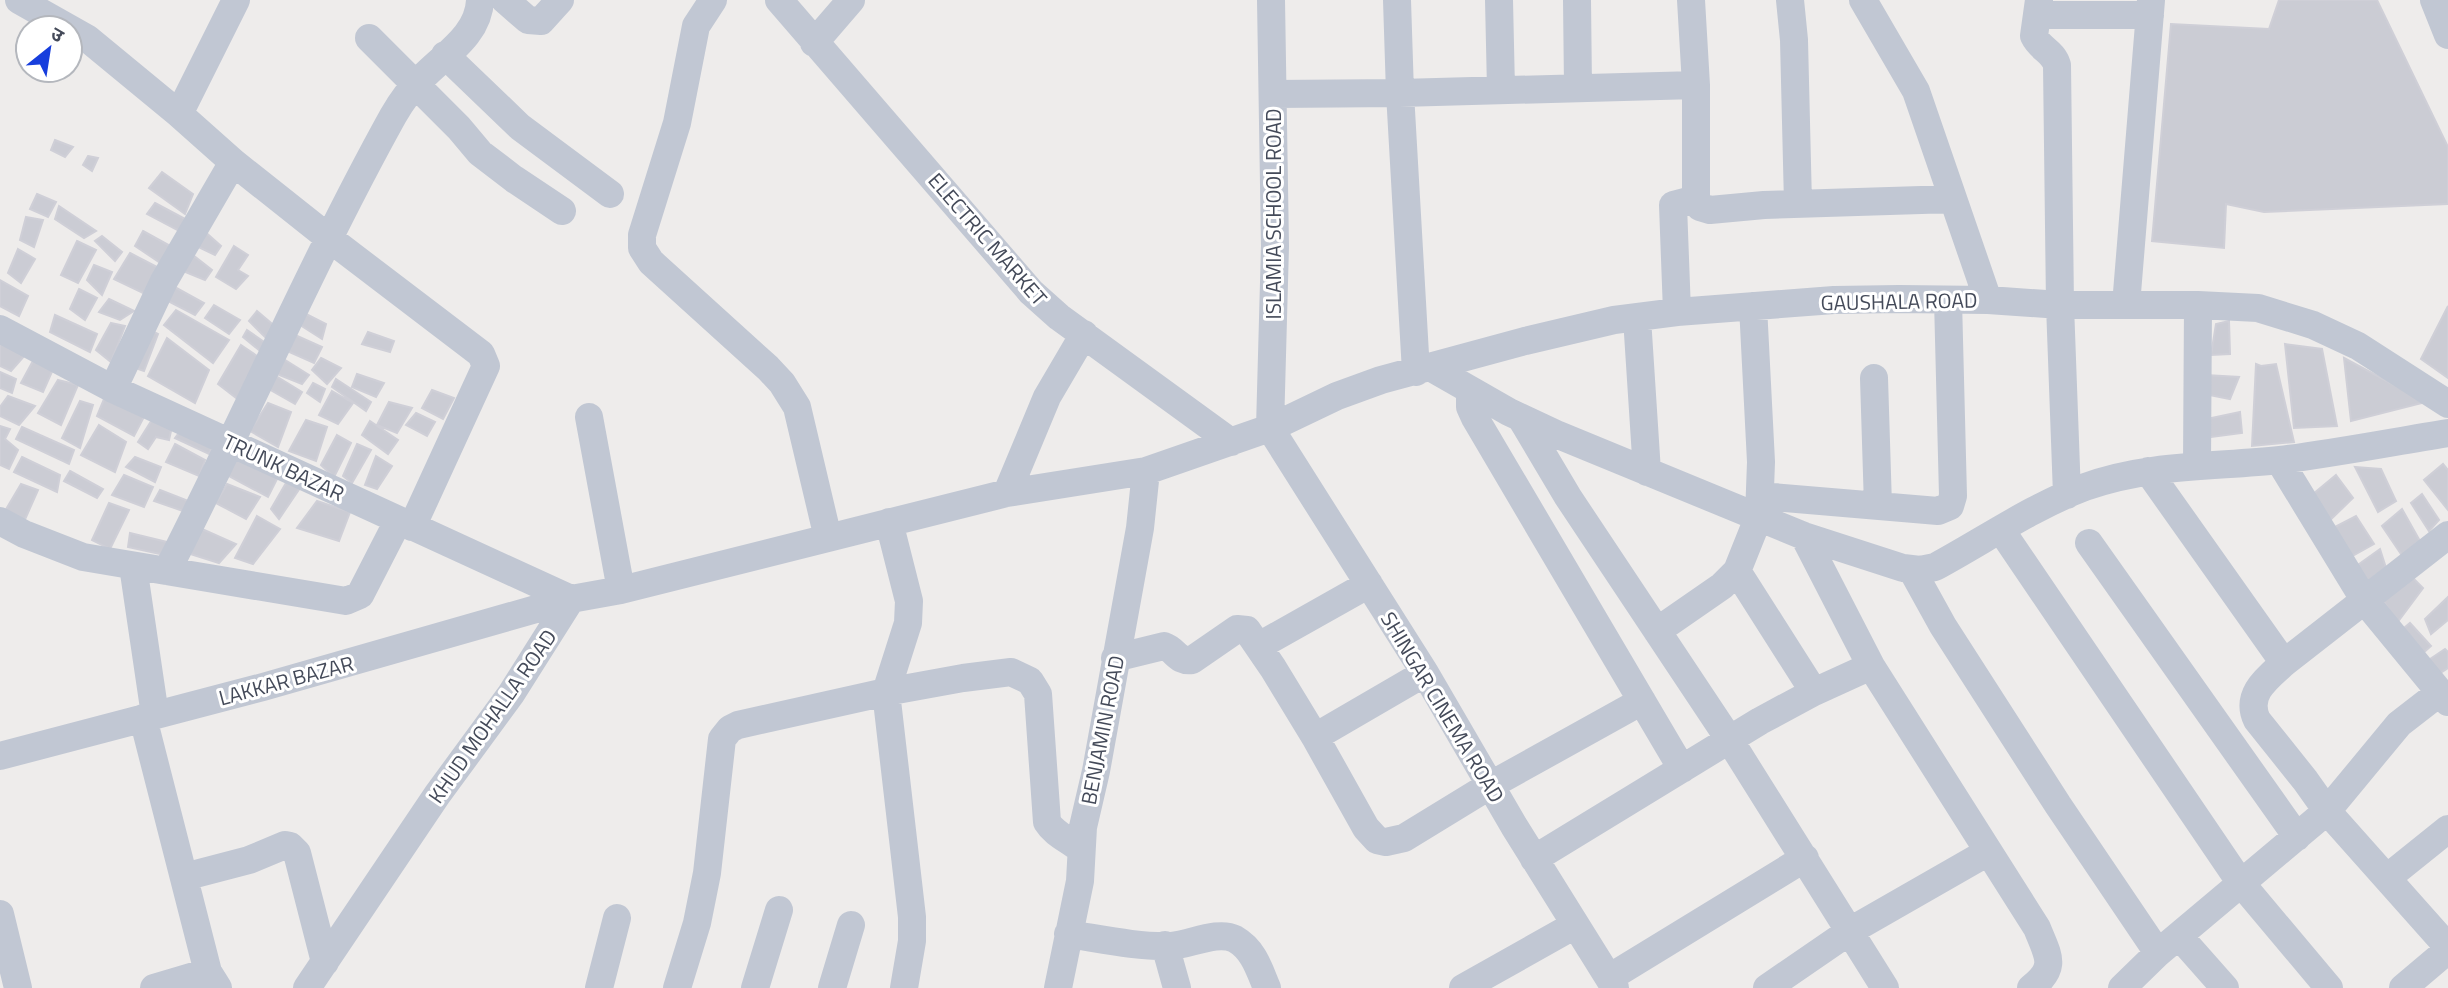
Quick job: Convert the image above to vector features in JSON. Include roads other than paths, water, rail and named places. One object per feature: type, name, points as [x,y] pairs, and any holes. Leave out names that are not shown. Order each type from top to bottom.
[{"type":"street","points":[[0,521],[24,534],[83,557],[346,601],[360,595],[405,524],[486,366],[481,354],[233,162],[88,39],[19,0]]},
{"type":"street","points":[[179,114],[236,0]]},
{"type":"street","points":[[167,571],[393,117],[415,85],[472,27],[489,2],[528,20],[541,21],[559,0]]},
{"type":"street","points":[[713,0],[696,26],[677,123],[642,235],[642,248],[651,262],[768,368],[791,396],[797,407],[828,538]]},
{"type":"street","name":"ELECTRIC MARKET","points":[[779,0],[1031,292],[1059,317],[1231,443]]},
{"type":"street","points":[[814,43],[851,0]]},
{"type":"street","name":"ISLAMIA SCHOOL ROAD","points":[[1270,428],[1275,246],[1271,0]]},
{"type":"street","points":[[1397,0],[1400,93],[1424,370],[1521,418],[1647,472],[1760,506],[1878,506],[1938,511],[1945,510],[1952,503],[1948,300]]},
{"type":"street","points":[[1499,0],[1501,89]]},
{"type":"street","points":[[1577,0],[1578,87]]},
{"type":"street","points":[[1691,0],[1696,85],[1696,199],[1700,207],[1710,210],[1953,199]]},
{"type":"street","points":[[1790,0],[1794,40],[1798,204]]},
{"type":"street","points":[[1863,0],[1916,91],[1988,300]]},
{"type":"street","points":[[2434,0],[2448,35]]},
{"type":"street","points":[[2067,495],[2060,305],[2057,65],[2055,57],[2034,36],[2038,8],[2150,8],[2126,305]]},
{"type":"street","points":[[369,38],[459,128],[480,153],[562,211]]},
{"type":"street","points":[[445,55],[520,127],[610,194]]},
{"type":"street","points":[[1273,94],[1696,85]]},
{"type":"street","points":[[113,388],[164,281],[233,162]]},
{"type":"street","points":[[1677,312],[1672,205],[1696,199]]},
{"type":"street","name":"GAUSHALA ROAD","points":[[621,590],[1007,493],[1146,471],[1270,428],[1337,396],[1381,380],[1614,320],[1677,312],[1834,300],[1988,300],[2060,305],[2198,305],[2258,309],[2313,325],[2358,346],[2448,404]]},
{"type":"street","points":[[2197,464],[2198,305]]},
{"type":"street","points":[[1657,631],[1722,586],[1737,571],[1760,506],[1753,306]]},
{"type":"street","points":[[1637,318],[1647,472]]},
{"type":"street","name":"TRUNK BAZAR","points":[[0,329],[113,388],[571,599]]},
{"type":"street","points":[[1007,493],[1047,397],[1084,334]]},
{"type":"street","points":[[1874,378],[1878,506]]},
{"type":"street","points":[[1470,391],[1470,407],[1475,418],[1682,769]]},
{"type":"street","points":[[571,599],[621,590],[589,417]]},
{"type":"street","points":[[1521,418],[1568,497],[1729,739],[1885,988]]},
{"type":"street","name":"SHINGAR CINEMA ROAD","points":[[1270,428],[1425,673],[1489,786],[1612,983]]},
{"type":"street","points":[[1760,506],[1804,536],[1912,570],[1935,567],[2020,517],[2067,495],[2123,475],[2197,464],[2279,460],[2448,433]]},
{"type":"street","points":[[2122,988],[2240,883],[2327,811],[2399,724],[2444,697],[2364,601],[2279,460]]},
{"type":"street","name":"BENJAMIN ROAD","points":[[1058,988],[1080,881],[1083,827],[1096,771],[1140,528],[1146,471]]},
{"type":"street","points":[[2148,471],[2284,663]]},
{"type":"street","points":[[889,522],[908,591],[909,613],[886,692],[912,917],[904,988]]},
{"type":"street","points":[[2001,530],[2240,883],[2329,988]]},
{"type":"street","points":[[1804,536],[1871,666],[2037,928],[2049,957],[2047,975],[2031,988]]},
{"type":"street","points":[[2090,543],[2297,837]]},
{"type":"street","points":[[2403,988],[2448,949],[2327,811],[2257,720],[2252,709],[2255,696],[2263,683],[2284,663],[2364,601],[2445,546]]},
{"type":"street","points":[[133,565],[149,717],[184,877],[213,980],[154,988]]},
{"type":"street","points":[[1912,570],[1923,593],[2058,805],[2169,945],[2225,988]]},
{"type":"street","points":[[1737,571],[1814,692]]},
{"type":"street","points":[[1259,646],[1369,584]]},
{"type":"street","name":"LAKKAR BAZAR","points":[[0,756],[263,687],[571,599]]},
{"type":"street","name":"KHUD MOHALLA ROAD","points":[[317,980],[438,795],[511,694],[571,599]]},
{"type":"street","points":[[1115,658],[1164,646],[1172,650],[1179,659],[1192,660],[1237,629],[1243,628],[1259,646],[1315,737],[1366,828],[1377,841],[1386,842],[1404,838],[1489,786],[1642,701]]},
{"type":"street","points":[[1534,859],[1729,739],[1814,692],[1871,666]]},
{"type":"street","points":[[677,988],[703,895],[722,739],[738,725],[886,692],[1011,672],[1030,681],[1038,694],[1047,822],[1052,830],[1081,850]]},
{"type":"street","points":[[1315,737],[1425,673]]},
{"type":"street","points":[[2387,878],[2448,829]]},
{"type":"street","points":[[184,877],[249,860],[285,845],[290,846],[297,853],[317,980]]},
{"type":"street","points":[[1767,988],[1850,931],[1989,852]]},
{"type":"street","points":[[1612,983],[1805,858]]},
{"type":"street","points":[[755,988],[779,910]]},
{"type":"street","points":[[0,914],[18,988]]},
{"type":"street","points":[[599,988],[617,918]]},
{"type":"street","points":[[832,988],[851,925]]},
{"type":"street","points":[[1463,988],[1575,925]]},
{"type":"street","points":[[1068,934],[1165,945],[1232,937],[1254,956],[1267,988]]},
{"type":"street","points":[[1165,945],[1177,988]]}]
